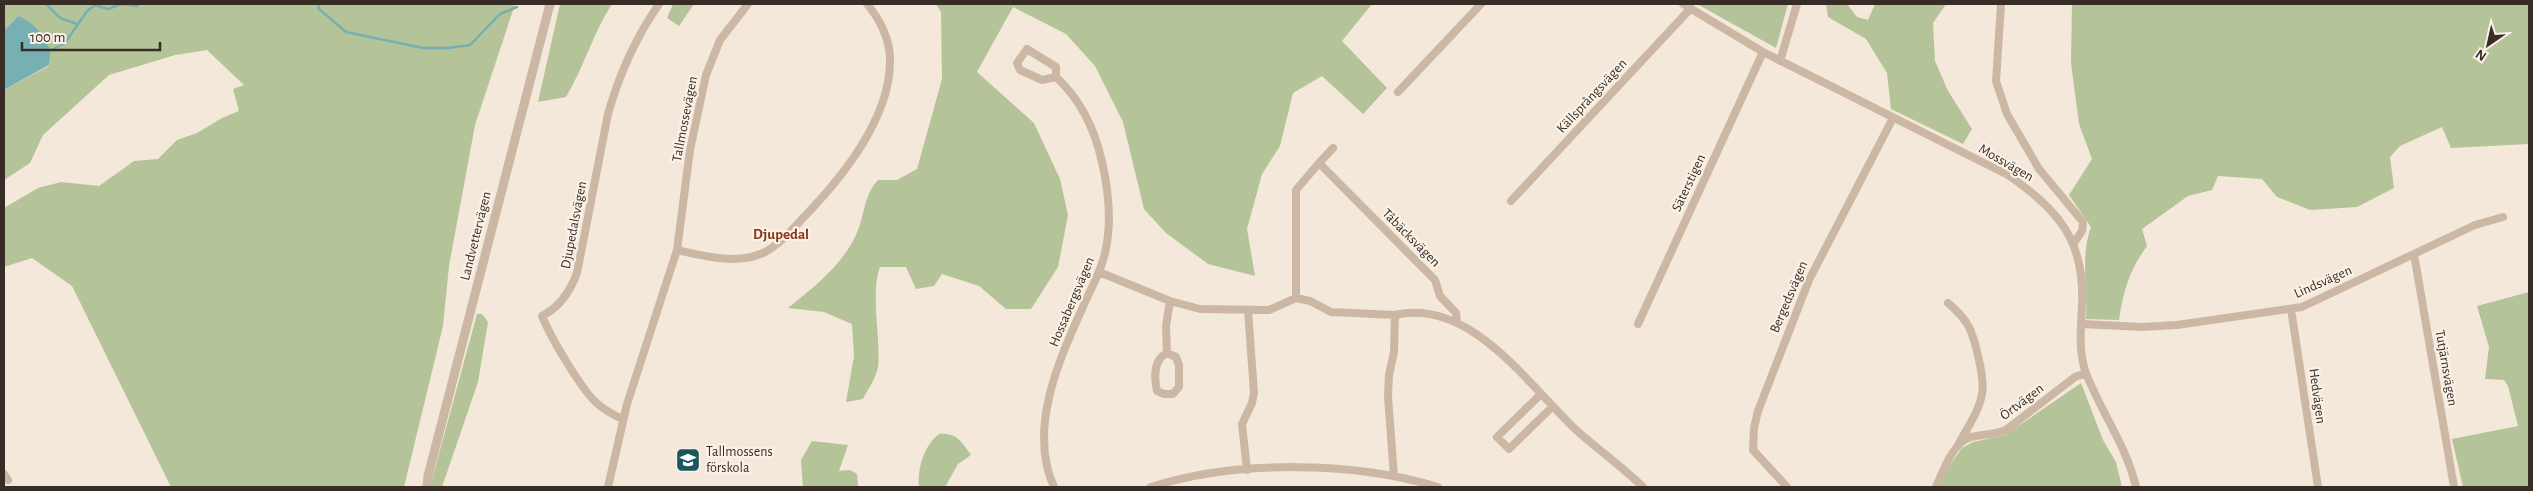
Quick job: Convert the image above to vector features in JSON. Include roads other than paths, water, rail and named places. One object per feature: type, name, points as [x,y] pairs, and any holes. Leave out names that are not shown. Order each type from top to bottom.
[{"type":"street","name":"Landvettervägen","points":[[427,487],[428,476],[550,4]]},
{"type":"street","name":"Djupedalsvägen","points":[[622,419],[597,404],[588,393],[552,338],[542,316],[560,303],[575,279],[615,88],[642,32],[659,4]]},
{"type":"street","name":"Tallmossevägen","points":[[608,487],[622,419],[677,250],[690,150],[706,75],[720,40],[748,4]]},
{"type":"street","points":[[677,250],[719,258],[742,258],[764,252],[789,233],[844,173],[873,124],[890,72],[890,56],[885,37],[879,22],[867,4]]},
{"type":"street","points":[[1398,92],[1481,4]]},
{"type":"street","points":[[1780,61],[1797,4]]},
{"type":"street","points":[[2001,4],[1996,69],[1999,92],[2007,114],[2029,154],[2083,222],[2082,231],[2074,243]]},
{"type":"street","name":"Mossvägen","points":[[1687,6],[1780,61],[2008,175],[2025,187],[2058,219],[2074,243],[2083,286],[2081,355],[2086,373],[2111,429],[2127,457],[2136,487]]},
{"type":"street","name":"Källsprångsvägen","points":[[1511,202],[1687,6]]},
{"type":"street","name":"Hossabergsvägen","points":[[1054,487],[1044,459],[1048,407],[1061,360],[1099,272],[1107,245],[1110,210],[1101,155],[1086,115],[1074,97],[1056,77],[1056,67],[1032,50],[1024,50],[1019,57],[1017,63],[1020,70],[1042,80],[1056,77]]},
{"type":"street","name":"Säterstigen","points":[[1638,324],[1763,52]]},
{"type":"street","name":"Bergedsvägen","points":[[1787,487],[1754,450],[1754,428],[1758,411],[1809,280],[1893,118]]},
{"type":"street","points":[[1296,298],[1296,190],[1333,148]]},
{"type":"street","name":"Tåbäcksvägen","points":[[1319,163],[1435,280],[1440,296],[1456,313],[1457,322],[1488,343],[1583,436],[1643,487]]},
{"type":"street","name":"Lindsvägen","points":[[2082,324],[2142,327],[2176,325],[2291,309],[2320,299],[2474,225],[2503,216]]},
{"type":"street","name":"Tutjärnsvägen","points":[[2414,254],[2454,487]]},
{"type":"street","points":[[1099,272],[1170,301],[1200,309],[1269,310],[1296,298],[1310,301],[1330,312],[1395,315],[1434,314],[1457,322]]},
{"type":"street","points":[[1167,353],[1166,326],[1170,301]]},
{"type":"street","points":[[1936,487],[1980,403],[1982,391],[1982,377],[1970,329],[1963,317],[1948,303]]},
{"type":"street","name":"Hedvägen","points":[[2291,309],[2318,487]]},
{"type":"street","points":[[1247,470],[1242,424],[1254,393],[1248,310]]},
{"type":"street","points":[[1394,476],[1388,390],[1394,352],[1395,315]]},
{"type":"street","points":[[1167,353],[1176,356],[1179,365],[1180,383],[1178,391],[1173,394],[1161,393],[1156,388],[1156,364],[1160,356],[1167,353]]},
{"type":"street","name":"Örtvägen","points":[[1958,445],[1973,436],[1994,435],[2006,430],[2075,377],[2086,373]]},
{"type":"street","points":[[1541,394],[1497,437],[1509,449],[1553,406]]},
{"type":"street","points":[[1151,487],[1180,484],[1247,470],[1328,468],[1394,476],[1438,487]]},
{"type":"street","name":"Landvettervägen","points":[[423,487],[428,476]]},
{"type":"water","points":[[18,16],[33,25],[42,34],[50,50],[49,65],[4,90],[4,31]]},
{"type":"waterway","points":[[46,4],[60,18],[77,24]]},
{"type":"waterway","points":[[50,51],[65,43],[87,11],[95,5],[108,9],[121,4],[137,6],[138,4]]},
{"type":"waterway","points":[[318,4],[319,9],[346,32],[423,48],[448,48],[470,45],[500,14],[517,7]]},
{"type":"place","name":"Tallmossens förskola","points":[[688,460]]},
{"type":"district","name":"Djupedal","points":[[781,234]]}]
